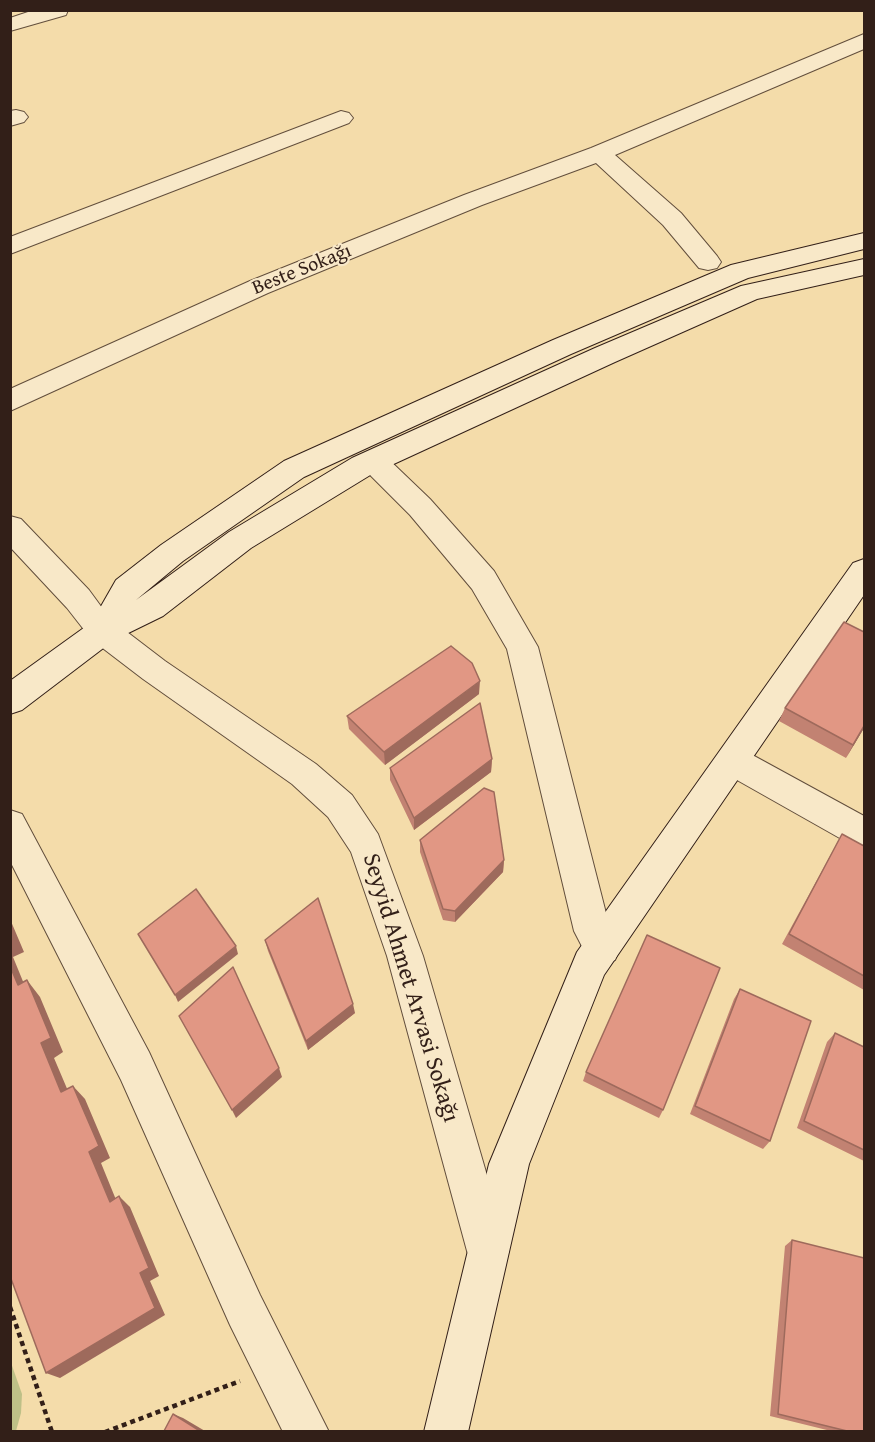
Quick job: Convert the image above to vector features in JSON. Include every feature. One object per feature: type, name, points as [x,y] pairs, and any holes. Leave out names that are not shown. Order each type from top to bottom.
[{"type":"street","points":[[10,25],[58,10]]},
{"type":"street","name":"Beste Sokağı","points":[[10,401],[259,287],[473,200],[599,153],[864,41]]},
{"type":"street","points":[[10,246],[341,118]]},
{"type":"street","points":[[599,153],[672,219],[708,262]]},
{"type":"street","points":[[104,631],[127,589],[172,553],[294,469],[562,347],[740,271],[864,241]]},
{"type":"street","points":[[10,700],[104,631],[152,607],[240,540],[373,461],[605,355],[750,292],[864,267]]},
{"type":"street","points":[[373,461],[420,507],[483,580],[522,647],[592,931],[602,948]]},
{"type":"street","name":"Seyyid Ahmet Arvasi Sokağı","points":[[10,527],[78,599],[104,631],[154,670],[304,774],[340,806],[366,845],[405,956],[488,1251]]},
{"type":"street","points":[[446,1431],[508,1164],[590,964],[864,571]]},
{"type":"street","points":[[733,761],[864,834]]},
{"type":"street","points":[[10,825],[135,1066],[245,1311],[307,1431]]},
{"type":"path","points":[[10,1307],[52,1431]]},
{"type":"path","points":[[105,1431],[275,1368]]},
{"type":"green space","points":[[10,1360],[22,1394],[21,1413],[16,1431],[11,1431]]},
{"type":"building","points":[[844,622],[864,632],[864,726],[853,745],[785,708]]},
{"type":"building","points":[[451,646],[472,663],[480,681],[384,752],[347,716]]},
{"type":"building","points":[[480,703],[492,759],[414,818],[390,768]]},
{"type":"building","points":[[484,788],[494,792],[504,860],[455,911],[443,909],[420,840]]},
{"type":"building","points":[[842,834],[864,846],[864,976],[789,934]]},
{"type":"building","points":[[196,889],[236,946],[175,995],[138,934]]},
{"type":"building","points":[[318,898],[353,1004],[306,1041],[265,940]]},
{"type":"building","points":[[647,935],[720,968],[663,1110],[586,1072]]},
{"type":"building","points":[[10,966],[18,985],[27,980],[51,1038],[41,1043],[61,1092],[73,1086],[99,1146],[89,1152],[110,1202],[119,1196],[149,1268],[140,1273],[155,1308],[46,1373],[10,1276]]},
{"type":"building","points":[[233,967],[279,1068],[232,1110],[179,1016]]},
{"type":"building","points":[[740,989],[811,1021],[770,1141],[695,1106]]},
{"type":"building","points":[[835,1033],[864,1047],[864,1150],[804,1121]]},
{"type":"building","points":[[792,1240],[864,1258],[864,1431],[847,1431],[778,1414]]},
{"type":"building","points":[[173,1414],[200,1431],[164,1431]]}]
